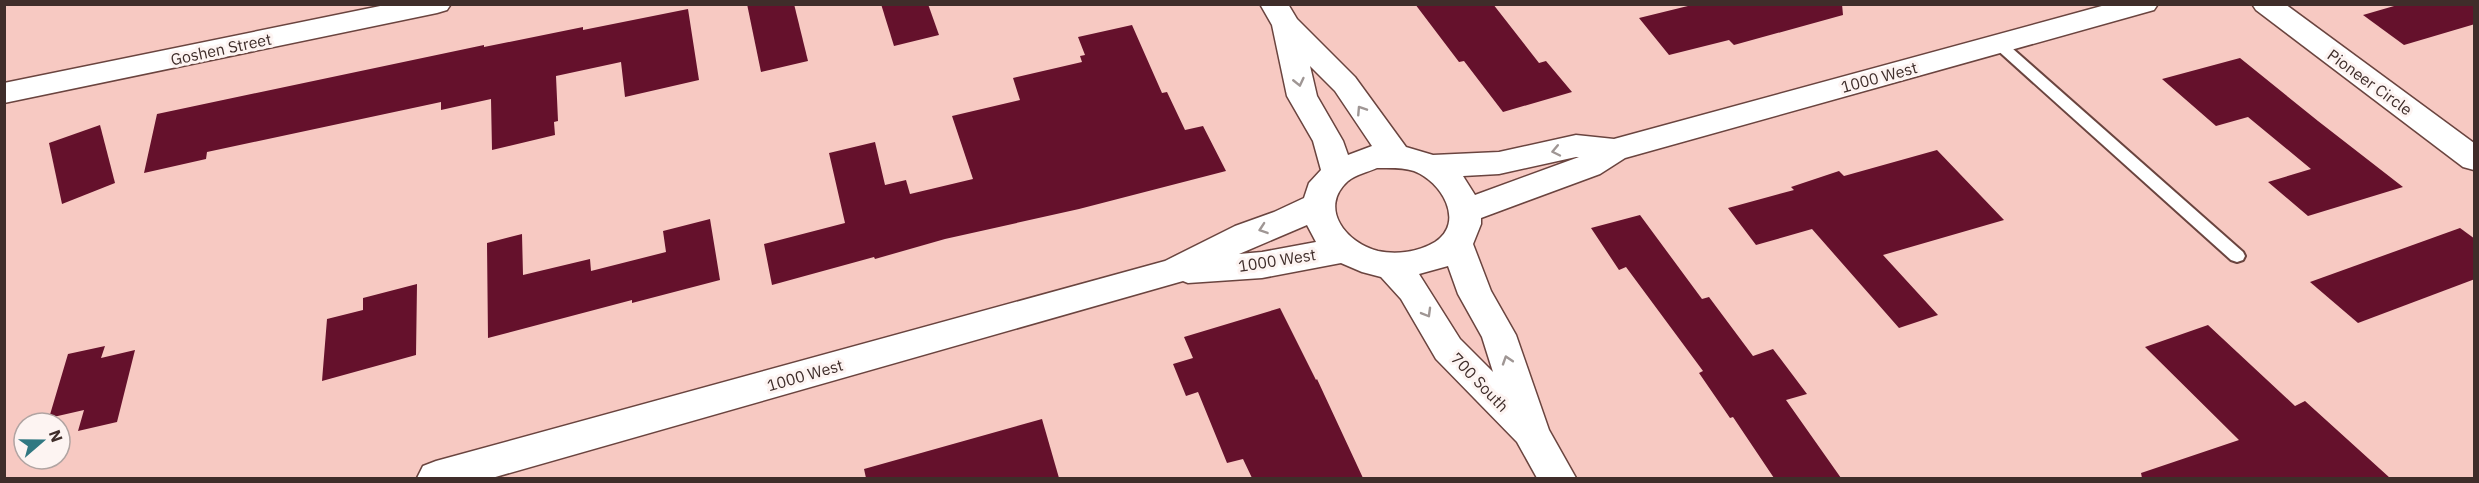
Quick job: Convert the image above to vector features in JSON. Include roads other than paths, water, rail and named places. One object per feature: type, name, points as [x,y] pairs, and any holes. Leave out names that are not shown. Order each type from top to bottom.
[{"type":"street","name":"Goshen Street","points":[[4,93],[437,4]]},
{"type":"street","name":"1000 West","points":[[1461,227],[1588,166],[1614,150],[2144,4]]},
{"type":"street","name":"Pioneer Circle","points":[[2266,4],[2475,159]]},
{"type":"street","points":[[1280,15],[1345,84],[1396,156]]},
{"type":"street","points":[[1280,15],[1302,96],[1328,141],[1337,171]]},
{"type":"street","name":"1000 West","points":[[1431,166],[1498,163],[1576,146],[1614,150]]},
{"type":"street","points":[[1396,156],[1431,166],[1448,179],[1460,194],[1461,227],[1444,254],[1429,261],[1392,266],[1366,261],[1343,250],[1329,237],[1320,222],[1317,206],[1320,193],[1337,171],[1354,162],[1374,157],[1396,156]]},
{"type":"street","name":"1000 West","points":[[436,478],[1174,271],[1247,235],[1286,221],[1317,206]]},
{"type":"street","name":"700 South","points":[[1461,227],[1475,294],[1499,335],[1532,435],[1557,478]]},
{"type":"street","name":"1000 West","points":[[1174,271],[1262,265],[1343,250]]},
{"type":"street","name":"700 South","points":[[1392,266],[1413,290],[1448,349],[1532,435]]},
{"type":"lane","points":[[1999,44],[2236,256]]}]
